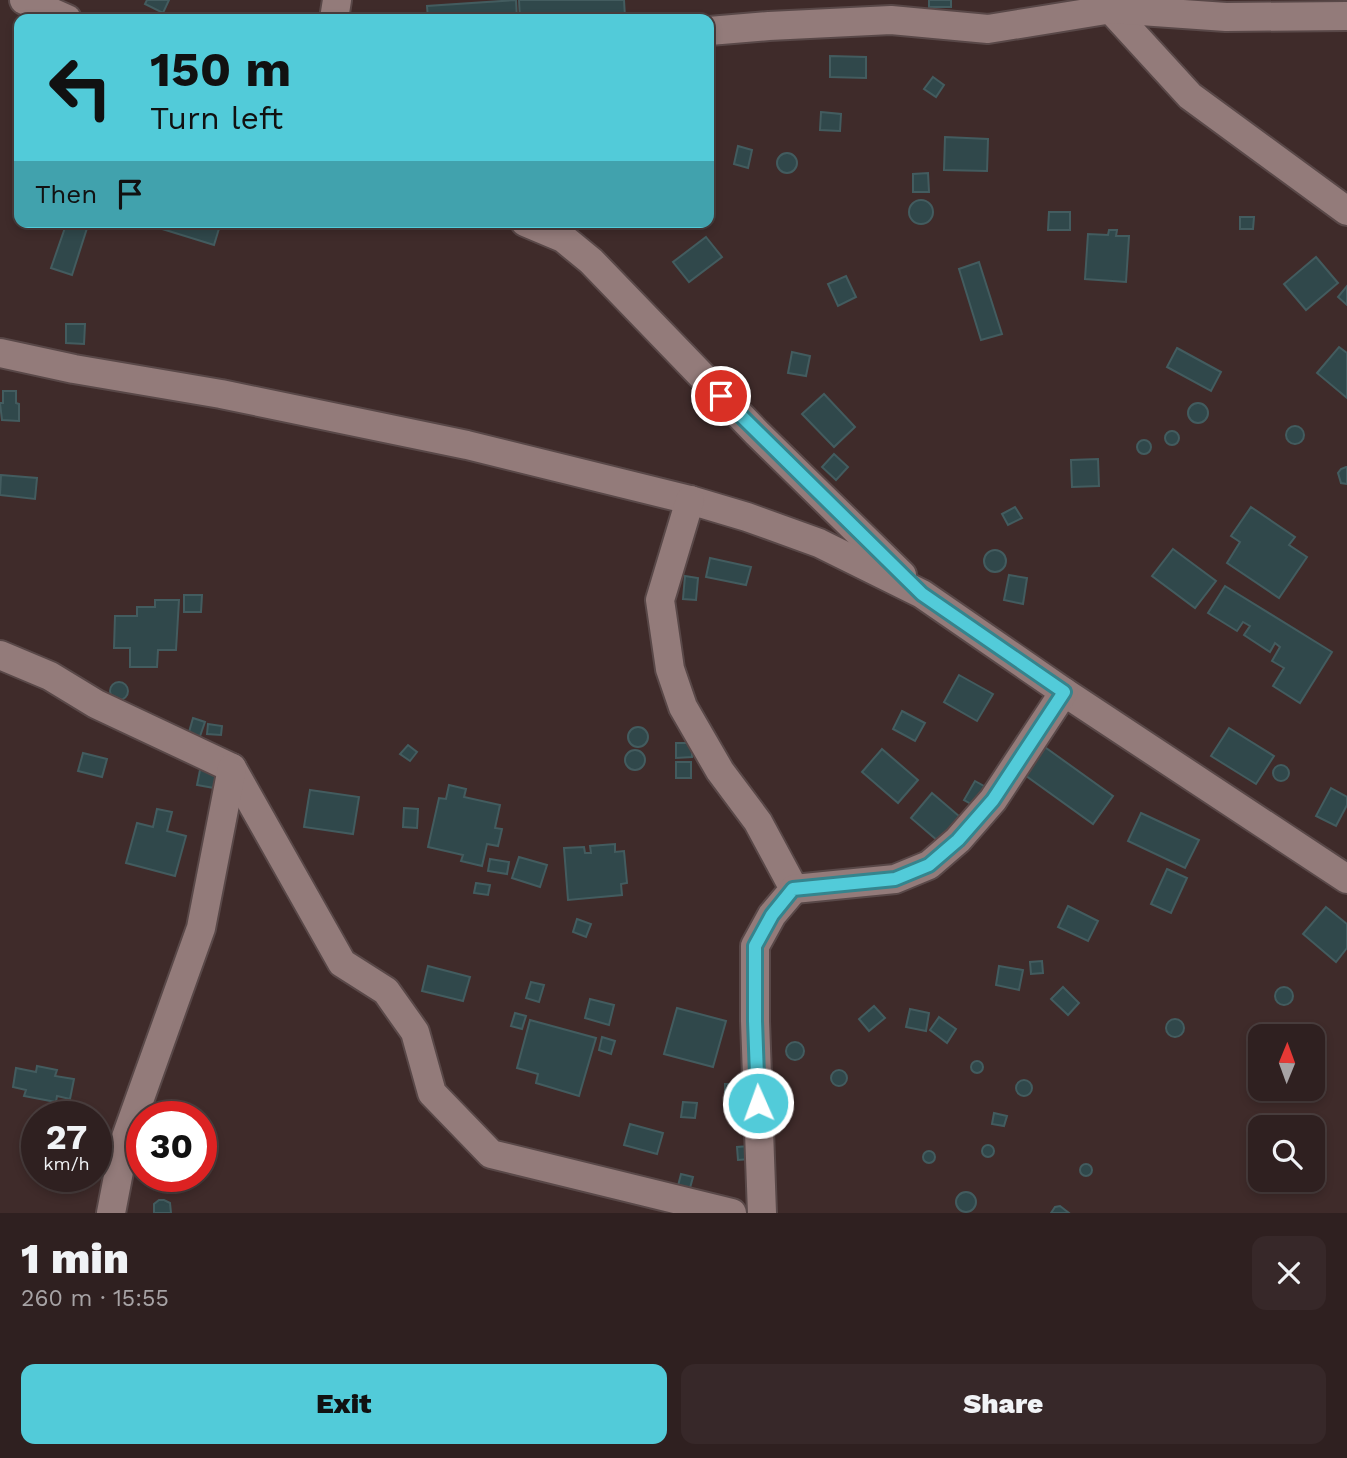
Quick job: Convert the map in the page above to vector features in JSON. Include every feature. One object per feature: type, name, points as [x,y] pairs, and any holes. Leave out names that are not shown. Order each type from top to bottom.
[{"type":"street","points":[[24,0],[56,14]]},
{"type":"street","points":[[714,32],[891,20],[988,29],[1107,5],[1226,17],[1347,16]]},
{"type":"street","points":[[1107,5],[1190,96],[1347,211]]},
{"type":"street","points":[[539,228],[563,238],[591,261],[757,433],[922,594]]},
{"type":"street","points":[[0,353],[74,369],[221,394],[467,445],[690,500],[819,543],[922,594],[1064,692],[1347,879]]},
{"type":"street","points":[[690,500],[660,600],[670,669],[683,707],[720,771],[758,822],[793,889]]},
{"type":"street","points":[[0,654],[50,676],[96,704],[232,768],[342,963],[386,991],[415,1031],[432,1093],[491,1154],[732,1213]]},
{"type":"street","points":[[762,1213],[755,946],[772,915],[793,889],[895,879],[929,865],[958,840],[993,800],[1064,692]]},
{"type":"street","points":[[111,1213],[125,1140],[201,928],[232,768]]},
{"type":"building","points":[[147,0],[169,0],[163,13],[145,4]]},
{"type":"building","points":[[516,0],[517,14],[428,14],[427,6]]},
{"type":"building","points":[[519,0],[624,0],[625,14],[520,14]]},
{"type":"building","points":[[929,0],[951,0],[951,7],[929,7]]},
{"type":"building","points":[[830,56],[866,57],[866,78],[830,77]]},
{"type":"building","points":[[933,77],[944,85],[936,97],[924,89]]},
{"type":"building","points":[[821,112],[841,114],[840,131],[820,130]]},
{"type":"building","points":[[945,137],[988,139],[987,171],[944,170]]},
{"type":"building","points":[[738,146],[752,150],[748,168],[734,164]]},
{"type":"building","points":[[787,153],[794,156],[797,163],[794,170],[787,173],[780,170],[777,163],[780,156]]},
{"type":"building","points":[[928,173],[929,192],[913,192],[913,174]]},
{"type":"building","points":[[921,200],[932,207],[933,212],[926,223],[921,224],[910,217],[909,212],[916,201]]},
{"type":"building","points":[[1049,212],[1070,212],[1070,230],[1048,230]]},
{"type":"building","points":[[1240,217],[1254,217],[1253,229],[1240,229]]},
{"type":"building","points":[[65,228],[87,228],[72,275],[51,268]]},
{"type":"building","points":[[159,228],[219,228],[214,245]]},
{"type":"building","points":[[1109,230],[1117,230],[1116,236],[1129,236],[1126,282],[1085,279],[1088,234],[1108,235]]},
{"type":"building","points":[[706,237],[722,257],[689,282],[673,262]]},
{"type":"building","points":[[1316,257],[1338,283],[1306,310],[1284,284]]},
{"type":"building","points":[[979,262],[1002,334],[981,340],[959,269]]},
{"type":"building","points":[[846,276],[856,297],[838,306],[828,284]]},
{"type":"building","points":[[1347,286],[1347,305],[1338,297]]},
{"type":"building","points":[[66,324],[85,324],[84,344],[66,343]]},
{"type":"building","points":[[1339,347],[1347,353],[1347,398],[1317,373]]},
{"type":"building","points":[[1177,348],[1221,372],[1211,391],[1167,367]]},
{"type":"building","points":[[792,352],[810,356],[806,376],[788,373]]},
{"type":"building","points":[[3,391],[16,391],[19,421],[2,420],[0,403],[3,403]]},
{"type":"building","points":[[824,394],[855,427],[834,447],[802,414]]},
{"type":"building","points":[[1194,403],[1202,403],[1208,413],[1202,423],[1194,423],[1188,417],[1188,409]]},
{"type":"building","points":[[1291,426],[1299,426],[1304,435],[1302,442],[1291,444],[1286,439],[1286,431]]},
{"type":"building","points":[[1172,431],[1177,433],[1177,443],[1172,445],[1167,443],[1165,438],[1167,433]]},
{"type":"building","points":[[1141,440],[1147,440],[1151,447],[1147,454],[1141,454],[1137,450],[1137,444]]},
{"type":"building","points":[[834,454],[848,467],[836,480],[822,467]]},
{"type":"building","points":[[1098,459],[1099,486],[1072,487],[1071,460]]},
{"type":"building","points":[[1347,467],[1347,484],[1341,483],[1338,473]]},
{"type":"building","points":[[1,475],[37,478],[35,499],[0,495]]},
{"type":"building","points":[[1015,507],[1022,518],[1008,525],[1002,514]]},
{"type":"building","points":[[1251,507],[1295,537],[1289,545],[1307,557],[1279,598],[1227,563],[1240,542],[1231,536]]},
{"type":"building","points":[[1173,549],[1216,581],[1195,608],[1152,576]]},
{"type":"building","points":[[995,550],[1003,553],[1006,561],[1003,569],[995,572],[987,569],[984,561],[987,553]]},
{"type":"building","points":[[710,558],[751,567],[746,585],[706,577]]},
{"type":"building","points":[[1009,575],[1027,578],[1023,604],[1004,600]]},
{"type":"building","points":[[685,576],[698,578],[696,600],[683,599]]},
{"type":"building","points":[[1225,586],[1332,652],[1300,703],[1273,686],[1284,668],[1272,661],[1280,647],[1275,643],[1270,652],[1244,635],[1250,626],[1243,622],[1237,631],[1208,613]]},
{"type":"building","points":[[184,595],[202,595],[201,612],[184,612]]},
{"type":"building","points":[[155,600],[179,600],[176,650],[158,650],[157,667],[130,667],[130,648],[114,648],[115,616],[137,616],[137,607],[155,607]]},
{"type":"building","points":[[959,675],[993,694],[977,721],[944,702]]},
{"type":"building","points":[[115,682],[123,682],[128,691],[126,698],[115,700],[110,695],[110,687]]},
{"type":"building","points":[[902,711],[925,723],[915,741],[893,729]]},
{"type":"building","points":[[193,718],[205,722],[198,742],[187,739]]},
{"type":"building","points":[[208,724],[222,726],[221,735],[207,734]]},
{"type":"building","points":[[638,727],[645,730],[648,737],[645,744],[638,747],[631,744],[628,737],[631,730]]},
{"type":"building","points":[[1229,728],[1274,756],[1256,784],[1211,756]]},
{"type":"building","points":[[676,743],[692,743],[692,757],[676,758]]},
{"type":"building","points":[[408,745],[417,752],[410,761],[400,754]]},
{"type":"building","points":[[1042,745],[1113,796],[1093,824],[1022,773]]},
{"type":"building","points":[[882,749],[918,780],[898,803],[862,772]]},
{"type":"building","points":[[635,750],[642,753],[645,760],[642,767],[635,770],[628,767],[625,760],[628,753]]},
{"type":"building","points":[[83,753],[107,759],[102,777],[78,771]]},
{"type":"building","points":[[676,762],[691,762],[691,778],[676,778]]},
{"type":"building","points":[[201,765],[218,768],[214,788],[197,785]]},
{"type":"building","points":[[1278,765],[1284,765],[1289,773],[1287,779],[1278,781],[1273,776],[1273,770]]},
{"type":"building","points":[[975,781],[991,790],[980,809],[964,800]]},
{"type":"building","points":[[449,785],[466,789],[464,797],[500,805],[495,828],[502,829],[498,846],[487,844],[482,866],[461,861],[463,855],[428,847],[439,798],[446,799]]},
{"type":"building","points":[[1331,788],[1347,797],[1347,805],[1336,826],[1316,816]]},
{"type":"building","points":[[310,790],[359,797],[353,834],[304,827]]},
{"type":"building","points":[[932,793],[966,822],[945,847],[911,818]]},
{"type":"building","points":[[404,808],[418,809],[417,828],[403,827]]},
{"type":"building","points":[[157,809],[172,812],[167,831],[186,836],[175,876],[126,863],[137,823],[153,827]]},
{"type":"building","points":[[1141,813],[1199,840],[1185,868],[1128,841]]},
{"type":"building","points":[[615,844],[615,852],[624,851],[627,883],[621,884],[622,895],[568,900],[564,848],[584,847],[585,853],[591,853],[590,846]]},
{"type":"building","points":[[519,857],[547,865],[540,887],[512,878]]},
{"type":"building","points":[[490,859],[509,862],[507,874],[488,871]]},
{"type":"building","points":[[1167,869],[1187,878],[1171,913],[1151,904]]},
{"type":"building","points":[[476,883],[490,885],[488,895],[474,893]]},
{"type":"building","points":[[1068,906],[1098,921],[1088,941],[1058,927]]},
{"type":"building","points":[[1326,907],[1347,924],[1347,948],[1336,962],[1303,934]]},
{"type":"building","points":[[577,919],[591,924],[586,937],[573,932]]},
{"type":"building","points":[[1042,961],[1043,973],[1031,974],[1030,962]]},
{"type":"building","points":[[428,966],[470,977],[463,1001],[422,991]]},
{"type":"building","points":[[999,966],[1023,970],[1019,990],[996,985]]},
{"type":"building","points":[[531,982],[544,985],[539,1002],[526,998]]},
{"type":"building","points":[[1063,987],[1079,1003],[1068,1015],[1051,999]]},
{"type":"building","points":[[1284,987],[1290,990],[1293,996],[1290,1002],[1284,1005],[1278,1002],[1275,996],[1278,990]]},
{"type":"building","points":[[590,999],[614,1005],[609,1025],[585,1018]]},
{"type":"building","points":[[874,1006],[885,1018],[869,1031],[859,1019]]},
{"type":"building","points":[[677,1008],[726,1021],[713,1067],[664,1054]]},
{"type":"building","points":[[910,1009],[929,1013],[926,1031],[906,1027]]},
{"type":"building","points":[[515,1013],[526,1016],[522,1029],[511,1026]]},
{"type":"building","points":[[939,1017],[956,1029],[947,1043],[930,1030]]},
{"type":"building","points":[[1171,1019],[1179,1019],[1184,1028],[1182,1035],[1171,1037],[1166,1032],[1166,1024]]},
{"type":"building","points":[[530,1020],[596,1038],[579,1096],[536,1083],[538,1074],[517,1068]]},
{"type":"building","points":[[602,1037],[615,1041],[611,1054],[599,1050]]},
{"type":"building","points":[[795,1042],[803,1047],[804,1051],[799,1059],[795,1060],[787,1055],[786,1051],[791,1043]]},
{"type":"building","points":[[977,1061],[983,1067],[977,1073],[971,1067]]},
{"type":"building","points":[[37,1066],[57,1070],[55,1076],[74,1079],[70,1099],[57,1096],[56,1101],[51,1101],[24,1096],[26,1090],[13,1087],[16,1068],[36,1072]]},
{"type":"building","points":[[839,1070],[847,1078],[839,1086],[831,1078]]},
{"type":"building","points":[[1024,1080],[1030,1082],[1030,1094],[1024,1096],[1018,1094],[1016,1088],[1018,1082]]},
{"type":"building","points":[[725,1084],[735,1084],[735,1097],[725,1097]]},
{"type":"building","points":[[683,1102],[697,1103],[695,1118],[681,1117]]},
{"type":"building","points":[[994,1113],[1007,1116],[1004,1126],[992,1124]]},
{"type":"building","points":[[630,1124],[663,1133],[657,1154],[624,1145]]},
{"type":"building","points":[[988,1145],[994,1151],[988,1157],[982,1151]]},
{"type":"building","points":[[749,1146],[750,1159],[738,1160],[737,1147]]},
{"type":"building","points":[[929,1151],[935,1157],[929,1163],[923,1157]]},
{"type":"building","points":[[1081,1165],[1091,1165],[1091,1175],[1081,1175]]},
{"type":"building","points":[[681,1174],[693,1177],[690,1188],[678,1186]]},
{"type":"building","points":[[966,1192],[973,1195],[976,1202],[973,1209],[966,1212],[959,1209],[956,1202],[959,1195]]},
{"type":"building","points":[[159,1200],[170,1203],[171,1213],[154,1213],[154,1204]]},
{"type":"building","points":[[1060,1206],[1069,1213],[1051,1213],[1055,1207]]},
{"type":"route","points":[[721,396],[922,594],[1064,692],[993,800],[958,840],[929,865],[895,879],[793,889],[772,915],[755,946],[758,1103]]}]
